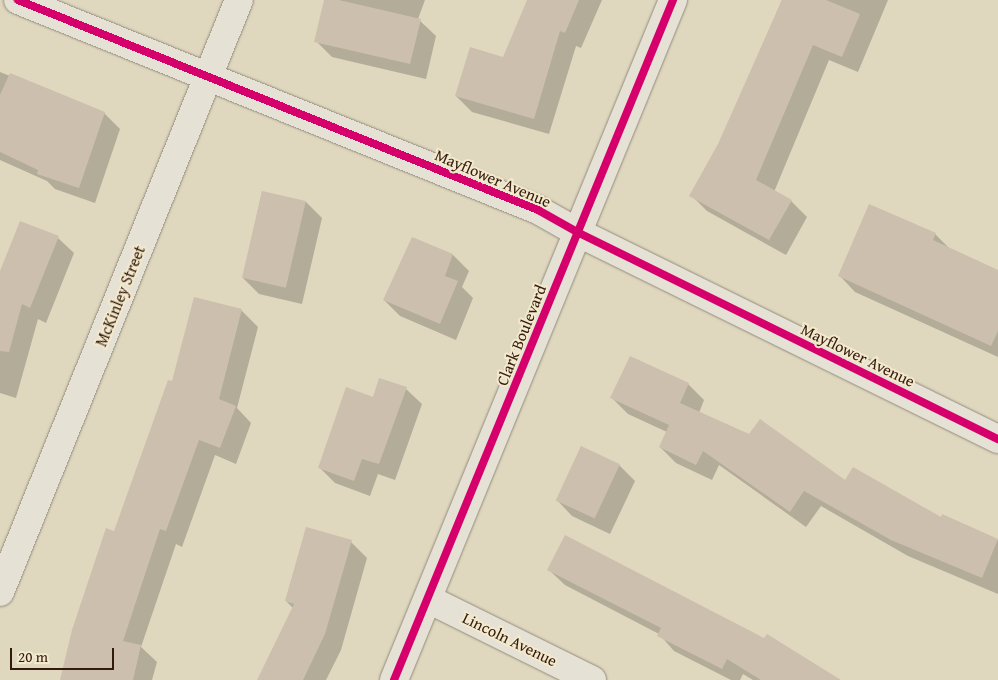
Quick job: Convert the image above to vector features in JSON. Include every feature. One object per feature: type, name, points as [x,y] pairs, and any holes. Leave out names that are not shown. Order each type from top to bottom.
[{"type":"street","name":"Mayflower Avenue","points":[[18,0],[538,210],[577,232],[998,439]]},
{"type":"street","name":"McKinley Street","points":[[0,592],[239,0]]},
{"type":"street","name":"Clark Boulevard","points":[[394,680],[672,0]]},
{"type":"street","name":"Lincoln Avenue","points":[[428,599],[592,680]]},
{"type":"building","points":[[324,0],[339,0],[421,19],[410,64],[314,42]]},
{"type":"building","points":[[527,0],[579,0],[565,33],[560,31],[534,119],[455,96],[470,47],[503,57]]},
{"type":"building","points":[[782,0],[826,0],[860,14],[842,57],[813,45],[756,180],[792,200],[769,240],[689,196],[718,144]]},
{"type":"building","points":[[10,73],[105,112],[79,188],[37,174],[38,170],[0,152],[0,95]]},
{"type":"building","points":[[262,191],[306,201],[286,288],[242,278]]},
{"type":"building","points":[[869,204],[936,233],[933,240],[998,270],[998,331],[991,346],[838,276]]},
{"type":"building","points":[[20,221],[59,236],[30,308],[22,304],[9,352],[0,351],[0,271]]},
{"type":"building","points":[[412,237],[453,254],[445,276],[458,281],[440,324],[383,300]]},
{"type":"building","points":[[194,297],[242,309],[219,399],[236,406],[220,448],[199,440],[166,531],[160,529],[123,641],[141,645],[133,680],[60,680],[72,630],[106,528],[114,531],[168,380],[172,381]]},
{"type":"building","points":[[630,356],[689,383],[680,403],[749,434],[760,419],[845,480],[853,467],[941,517],[942,514],[998,539],[982,578],[891,540],[804,491],[790,512],[703,451],[696,465],[659,447],[669,425],[610,398]]},
{"type":"building","points":[[379,378],[407,387],[379,464],[362,459],[354,481],[318,468],[346,387],[373,397]]},
{"type":"building","points":[[581,446],[620,464],[595,519],[556,500]]},
{"type":"building","points":[[306,527],[352,540],[325,634],[303,680],[257,680],[294,604],[285,601]]},
{"type":"building","points":[[565,535],[764,638],[767,634],[841,680],[761,680],[727,659],[722,669],[657,636],[661,628],[547,570]]},
{"type":"cycle path","points":[[18,0],[538,210],[577,232],[998,439]]},
{"type":"cycle path","points":[[394,680],[673,0]]}]
